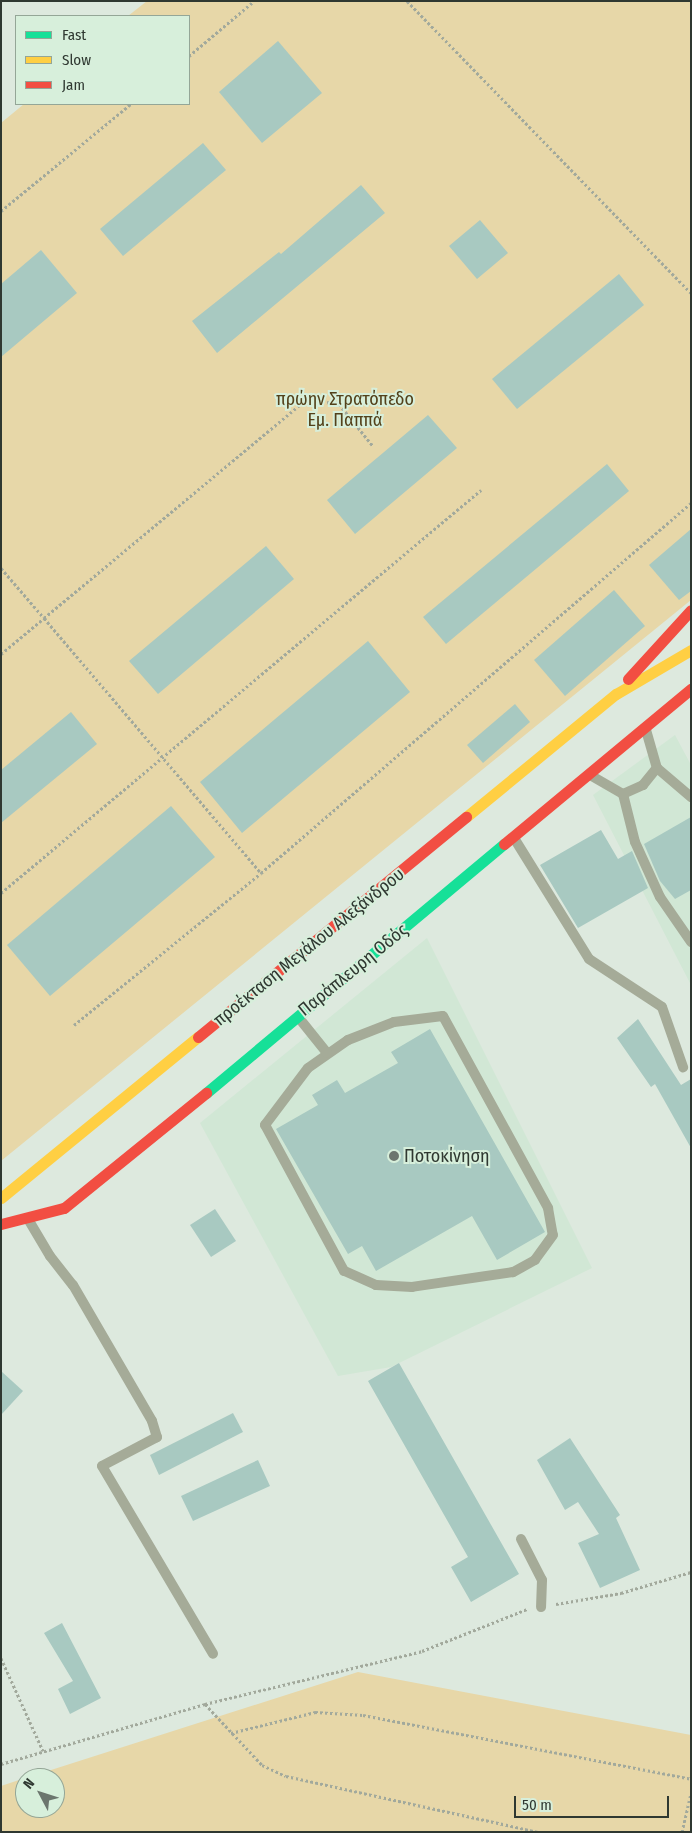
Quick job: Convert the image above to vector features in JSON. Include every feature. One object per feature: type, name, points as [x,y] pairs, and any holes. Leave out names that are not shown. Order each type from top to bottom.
[{"type":"main road","name":"προέκταση Μεγάλου Αλεξάνδρου","points":[[1,1198],[616,694],[691,610]]},
{"type":"main road","name":"προέκταση Μεγάλου Αλεξάνδρου","points":[[616,694],[691,650]]},
{"type":"main road","name":"Παράπλευρη Οδός","points":[[1,1224],[28,1219],[64,1208],[98,1183],[589,774],[646,729],[691,689]]},
{"type":"lane","points":[[646,729],[657,768],[691,797]]},
{"type":"lane","points":[[624,794],[643,785],[657,768]]},
{"type":"lane","points":[[589,774],[624,794],[638,850],[660,897],[691,942]]},
{"type":"lane","points":[[514,837],[589,959],[662,1007],[683,1066]]},
{"type":"lane","points":[[297,1016],[327,1053]]},
{"type":"lane","points":[[443,1016],[548,1208],[552,1236],[540,1255],[513,1272],[412,1287],[376,1285],[344,1271],[265,1125],[292,1086],[327,1053],[394,1022],[443,1016]]},
{"type":"lane","points":[[28,1219],[50,1256],[74,1285],[152,1421],[157,1436],[102,1466],[213,1654]]},
{"type":"lane","points":[[521,1539],[542,1580],[540,1607]]},
{"type":"path","points":[[190,55],[254,1]]},
{"type":"path","points":[[407,1],[691,293]]},
{"type":"path","points":[[1,211],[130,105]]},
{"type":"path","points":[[1,654],[307,399],[339,404],[373,446]]},
{"type":"path","points":[[1,893],[164,759],[481,490]]},
{"type":"path","points":[[74,1026],[261,873],[691,503]]},
{"type":"path","points":[[1,568],[261,873]]},
{"type":"path","points":[[1,1764],[205,1704],[422,1652],[540,1607],[621,1593],[691,1572]]},
{"type":"path","points":[[1,1658],[44,1751]]},
{"type":"path","points":[[205,1704],[262,1766],[286,1776],[538,1832]]},
{"type":"path","points":[[230,1733],[316,1712],[363,1715],[691,1779]]},
{"type":"path","points":[[682,1832],[691,1793]]},
{"type":"shaded area","points":[[675,735],[691,765],[691,985],[593,795]]},
{"type":"shaded area","points":[[427,938],[592,1268],[391,1367],[338,1376],[200,1123]]},
{"type":"green space","name":"πρώην Στρατόπεδο Εμ. Παππά","points":[[147,1],[691,1],[691,600],[1,1161],[1,123],[23,105],[190,105],[190,15],[129,15]]},
{"type":"green space","points":[[358,1672],[691,1735],[691,1832],[1,1832],[1,1786],[15,1781],[15,1818],[65,1818],[65,1768],[57,1768]]},
{"type":"building","points":[[278,41],[322,93],[262,143],[219,92]]},
{"type":"building","points":[[203,143],[226,170],[123,256],[100,229]]},
{"type":"building","points":[[361,185],[385,213],[217,353],[192,321],[279,252],[281,254]]},
{"type":"building","points":[[480,220],[508,253],[477,279],[449,246]]},
{"type":"building","points":[[41,250],[77,293],[1,357],[1,284]]},
{"type":"building","points":[[619,274],[644,305],[517,409],[492,379]]},
{"type":"building","points":[[428,415],[457,448],[355,534],[327,500]]},
{"type":"building","points":[[607,464],[629,491],[446,644],[423,617]]},
{"type":"building","points":[[691,529],[691,591],[679,600],[649,565]]},
{"type":"building","points":[[266,546],[294,579],[158,694],[129,661]]},
{"type":"building","points":[[614,590],[645,626],[565,696],[534,660]]},
{"type":"building","points":[[368,641],[410,692],[242,833],[200,782]]},
{"type":"building","points":[[515,704],[530,722],[483,763],[467,745]]},
{"type":"building","points":[[71,712],[97,744],[1,823],[1,770]]},
{"type":"building","points":[[171,806],[215,857],[50,996],[7,945]]},
{"type":"building","points":[[691,817],[691,890],[675,899],[660,881],[644,844]]},
{"type":"building","points":[[601,830],[618,859],[632,851],[648,888],[578,928],[540,865]]},
{"type":"building","points":[[638,1019],[681,1085],[691,1079],[691,1148],[655,1084],[651,1087],[617,1038]]},
{"type":"building","points":[[430,1029],[545,1232],[497,1260],[472,1216],[376,1271],[362,1246],[348,1254],[276,1129],[318,1105],[312,1095],[337,1080],[345,1093],[398,1063],[391,1052]]},
{"type":"building","points":[[215,1209],[236,1241],[211,1257],[190,1225]]},
{"type":"building","points":[[399,1363],[519,1574],[471,1602],[451,1567],[468,1557],[368,1381]]},
{"type":"building","points":[[1,1371],[23,1391],[1,1415]]},
{"type":"building","points":[[233,1413],[243,1432],[159,1475],[150,1455]]},
{"type":"building","points":[[570,1438],[620,1515],[616,1518],[640,1570],[600,1588],[578,1543],[599,1534],[578,1502],[565,1510],[537,1460]]},
{"type":"building","points":[[258,1460],[270,1486],[193,1521],[181,1496]]},
{"type":"building","points":[[62,1623],[101,1698],[70,1714],[58,1689],[73,1681],[44,1633]]},
{"type":"traffic: fast","points":[[206,1093],[504,844]]},
{"type":"traffic: slow","points":[[466,817],[616,694],[691,650]]},
{"type":"traffic: slow","points":[[1,1198],[198,1037]]},
{"type":"traffic: jam","points":[[628,679],[691,610]]},
{"type":"traffic: jam","points":[[504,844],[691,689]]},
{"type":"traffic: jam","points":[[198,1037],[466,817]]},
{"type":"traffic: jam","points":[[1,1224],[64,1208],[206,1093]]},
{"type":"place","name":"Ποτοκίνηση","points":[[394,1156]]}]
